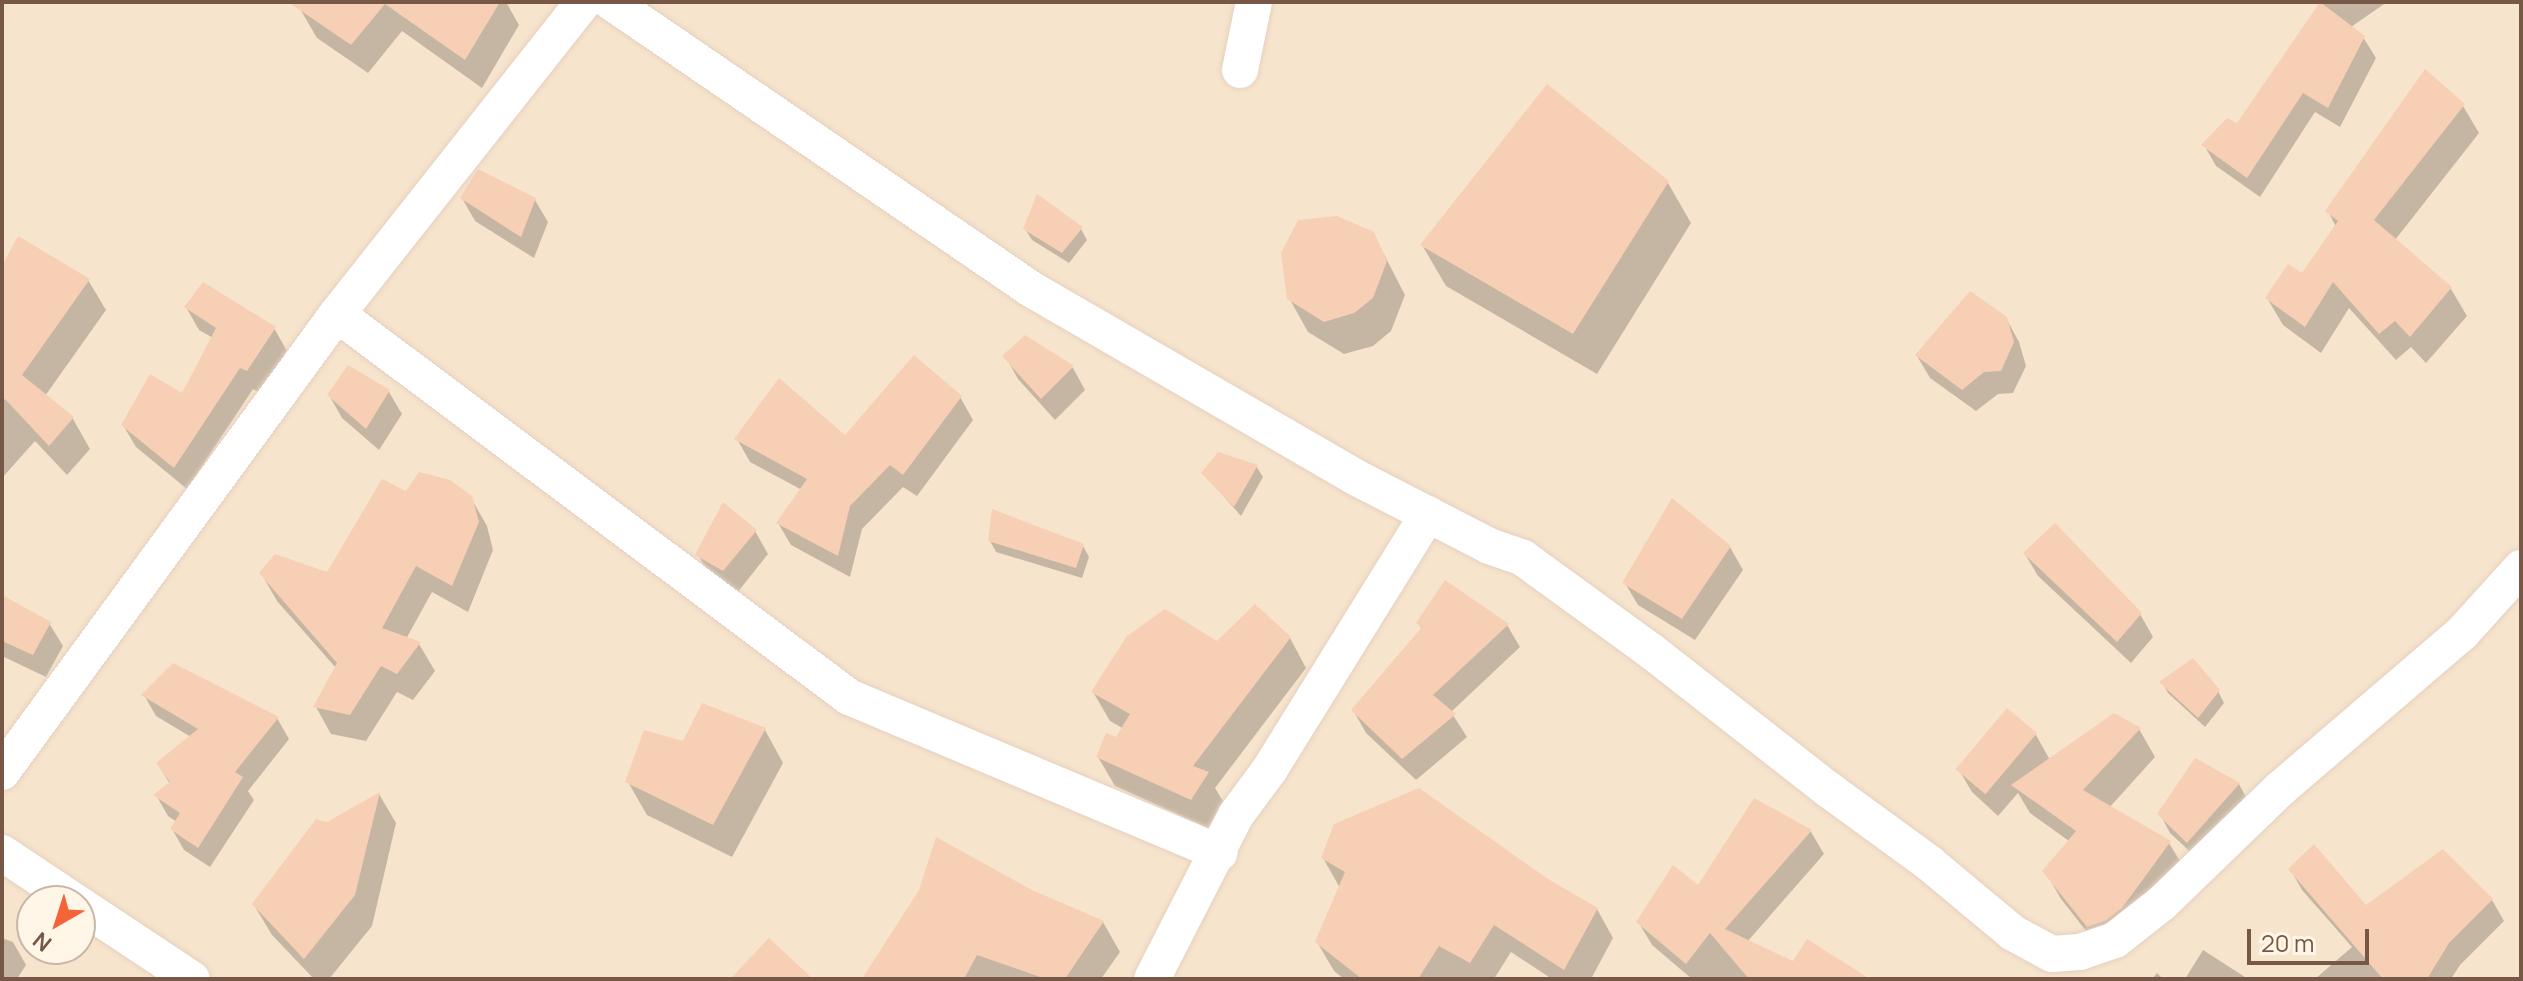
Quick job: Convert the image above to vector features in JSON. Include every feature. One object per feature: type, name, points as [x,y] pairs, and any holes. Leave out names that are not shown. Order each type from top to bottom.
[{"type":"street","points":[[2,772],[337,314],[583,2]]},
{"type":"street","points":[[611,2],[1031,289],[1355,477],[1489,546],[1523,558],[1651,651],[1829,790],[1929,863],[2013,933],[2052,954],[2080,952],[2115,940],[2162,903],[2280,789],[2462,633],[2521,568]]},
{"type":"street","points":[[1240,70],[1254,2]]},
{"type":"street","points":[[337,314],[849,697],[1220,853]]},
{"type":"street","points":[[1152,979],[1220,853],[1236,815],[1270,769],[1428,514]]},
{"type":"street","points":[[2,853],[50,885]]},
{"type":"street","points":[[96,916],[192,979]]},
{"type":"shaded area","points":[[2,2],[2521,2],[2521,979],[2,979]]},
{"type":"building","points":[[288,2],[500,2],[465,60],[385,4],[351,45]]},
{"type":"building","points":[[2320,2],[2365,36],[2328,108],[2303,93],[2247,178],[2201,145],[2227,118],[2237,123]]},
{"type":"building","points":[[2425,69],[2465,104],[2374,220],[2452,287],[2410,337],[2395,321],[2379,334],[2333,282],[2305,327],[2265,298],[2288,264],[2302,273],[2338,221],[2325,211]]},
{"type":"building","points":[[1547,84],[1669,181],[1573,334],[1420,245]]},
{"type":"building","points":[[478,169],[536,198],[521,237],[460,198]]},
{"type":"building","points":[[1037,194],[1083,227],[1062,253],[1023,229]]},
{"type":"building","points":[[1337,216],[1374,232],[1387,261],[1373,298],[1354,313],[1324,322],[1287,299],[1281,253],[1298,220]]},
{"type":"building","points":[[18,236],[90,279],[22,375],[74,417],[49,446],[5,399],[2,403],[2,266]]},
{"type":"building","points":[[203,282],[276,327],[247,371],[240,368],[174,468],[121,425],[150,374],[182,393],[216,328],[184,307]]},
{"type":"building","points":[[1970,291],[2007,317],[2014,342],[2001,371],[1984,372],[1962,390],[1915,355]]},
{"type":"building","points":[[1025,335],[1074,366],[1041,399],[1002,356]]},
{"type":"building","points":[[914,355],[962,396],[903,475],[890,465],[850,506],[838,556],[776,523],[807,479],[734,439],[779,378],[845,435]]},
{"type":"building","points":[[348,365],[390,390],[366,429],[327,395]]},
{"type":"building","points":[[1218,452],[1258,465],[1234,507],[1201,473]]},
{"type":"building","points":[[419,472],[450,480],[472,496],[479,522],[452,586],[416,566],[382,628],[421,642],[397,674],[381,666],[350,715],[313,707],[337,663],[259,573],[275,554],[327,572],[382,479],[406,491]]},
{"type":"building","points":[[1672,498],[1731,546],[1682,619],[1622,583]]},
{"type":"building","points":[[723,502],[757,530],[723,571],[695,555]]},
{"type":"building","points":[[992,509],[1084,544],[1076,568],[988,541]]},
{"type":"building","points":[[2055,523],[2142,613],[2117,642],[2023,553]]},
{"type":"building","points":[[1445,580],[1509,624],[1433,695],[1456,714],[1402,759],[1351,710],[1422,627],[1416,623]]},
{"type":"building","points":[[2,595],[51,622],[33,655],[2,641]]},
{"type":"building","points":[[1255,604],[1291,637],[1193,766],[1209,772],[1191,800],[1096,757],[1106,733],[1116,737],[1130,714],[1091,692],[1127,636],[1165,609],[1217,641]]},
{"type":"building","points":[[2193,658],[2220,690],[2198,718],[2159,682]]},
{"type":"building","points":[[173,663],[279,717],[235,772],[243,777],[198,848],[170,829],[180,813],[153,795],[170,782],[156,763],[198,729],[141,695]]},
{"type":"building","points":[[702,703],[766,728],[713,825],[625,782],[644,730],[683,741]]},
{"type":"building","points":[[2007,708],[2037,733],[1985,794],[1956,769]]},
{"type":"building","points":[[2114,713],[2141,728],[2083,790],[2171,841],[2122,908],[2105,921],[2087,927],[2042,871],[2076,831],[2011,785]]},
{"type":"building","points":[[2195,758],[2240,783],[2187,843],[2157,814]]},
{"type":"building","points":[[1419,788],[1548,879],[1598,908],[1564,970],[1494,925],[1470,963],[1439,946],[1418,979],[1362,979],[1315,942],[1345,872],[1321,858],[1334,824]]},
{"type":"building","points":[[380,792],[355,895],[304,959],[252,904],[316,819],[327,822]]},
{"type":"building","points":[[1754,798],[1812,830],[1725,929],[1793,961],[1807,939],[1870,979],[1749,979],[1710,933],[1686,964],[1636,922],[1673,865],[1698,885]]},
{"type":"building","points":[[936,837],[1032,890],[1104,921],[1065,979],[1046,979],[977,955],[964,979],[862,979],[919,890]]},
{"type":"building","points":[[2314,844],[2366,905],[2443,849],[2493,899],[2449,943],[2427,979],[2383,979],[2288,869]]},
{"type":"building","points":[[769,938],[813,979],[730,979]]}]
